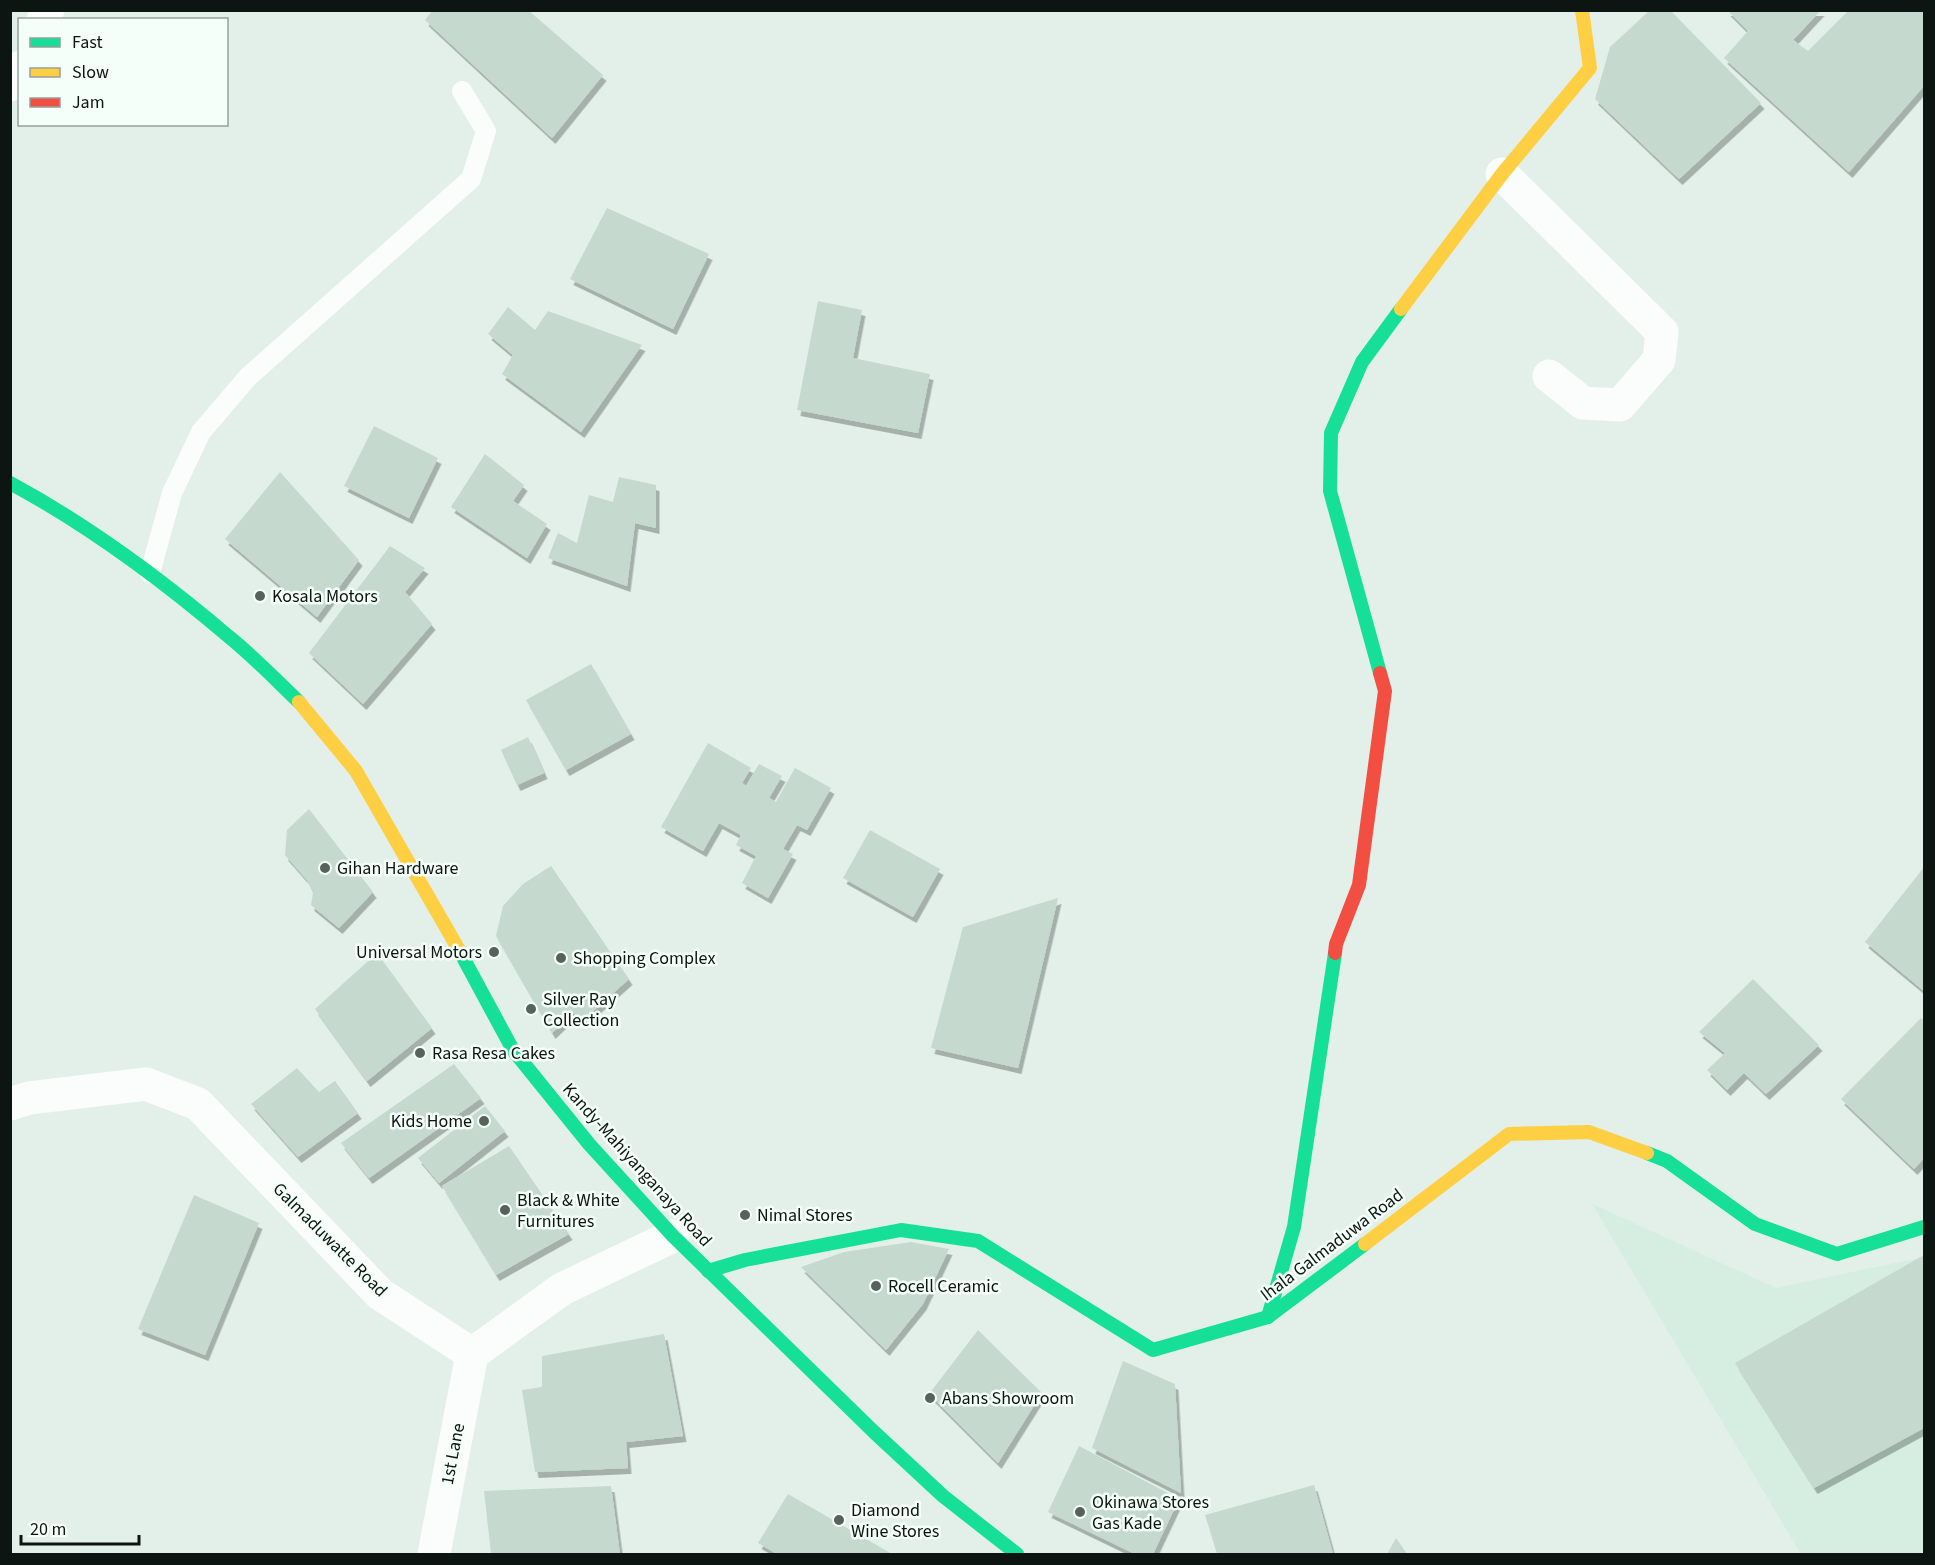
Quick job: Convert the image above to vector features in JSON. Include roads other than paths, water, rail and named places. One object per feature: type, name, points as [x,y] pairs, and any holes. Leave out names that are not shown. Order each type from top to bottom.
[{"type":"main road","points":[[1268,1317],[1294,1227],[1336,944],[1359,885],[1385,691],[1330,491],[1331,433],[1362,362],[1502,174],[1590,68],[1582,10]]},
{"type":"main road","name":"Kandy-Mahiyanganaya Road","points":[[10,483],[45,502],[150,573],[230,637],[298,702],[356,771],[429,896],[513,1050],[589,1144],[673,1236],[917,1472],[943,1496],[1017,1554]]},
{"type":"main road","name":"Ihala Galmaduwa Road","points":[[708,1271],[745,1260],[901,1230],[978,1241],[1153,1350],[1268,1317],[1509,1134],[1589,1132],[1667,1161],[1755,1224],[1837,1254],[1924,1227]]},
{"type":"street","points":[[10,85],[18,71]]},
{"type":"street","points":[[1502,174],[1662,332],[1659,360],[1620,405],[1583,403],[1549,375]]},
{"type":"street","name":"Galmaduwatte Road","points":[[10,1104],[29,1098],[147,1084],[198,1104],[380,1294],[472,1354]]},
{"type":"street","points":[[472,1354],[562,1289],[673,1236]]},
{"type":"street","name":"1st Lane","points":[[434,1554],[472,1354]]},
{"type":"lane","points":[[150,573],[172,493],[201,432],[248,377],[471,178],[486,131],[462,91]]},
{"type":"place","name":"Kosala Motors","points":[[260,596]]},
{"type":"place","name":"Gihan Hardware","points":[[325,868]]},
{"type":"place","name":"Universal Motors","points":[[494,952]]},
{"type":"place","name":"Shopping Complex","points":[[561,958]]},
{"type":"place","name":"Silver Ray Collection","points":[[531,1009]]},
{"type":"place","name":"Rasa Resa Cakes","points":[[420,1053]]},
{"type":"place","name":"Kids Home","points":[[484,1121]]},
{"type":"place","name":"Black & White Furnitures","points":[[505,1210]]},
{"type":"place","name":"Nimal Stores","points":[[745,1215]]},
{"type":"place","name":"Rocell Ceramic","points":[[876,1286]]},
{"type":"place","name":"Abans Showroom","points":[[930,1398]]},
{"type":"place","name":"Okinawa Stores Gas Kade","points":[[1080,1512]]},
{"type":"place","name":"Diamond Wine Stores","points":[[839,1520]]}]
